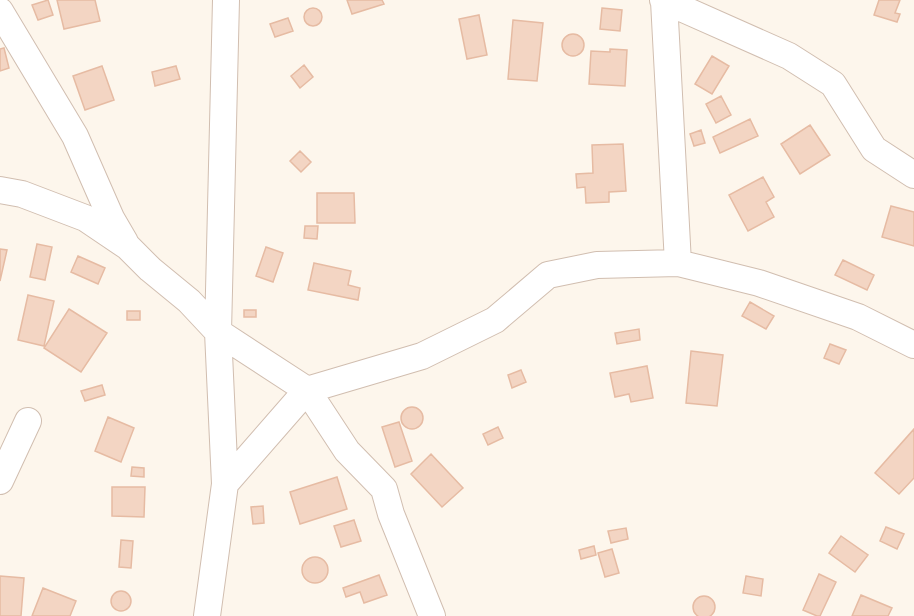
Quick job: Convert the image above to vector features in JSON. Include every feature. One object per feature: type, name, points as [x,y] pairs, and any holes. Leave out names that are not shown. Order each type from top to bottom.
[{"type":"street","points":[[207,616],[225,484],[218,332],[226,0]]},
{"type":"street","points":[[678,263],[663,0],[789,56],[833,84],[874,148],[914,175]]},
{"type":"street","points":[[0,11],[75,136],[111,218],[128,247]]},
{"type":"street","points":[[0,190],[22,194],[85,218],[128,247],[189,301],[218,332],[307,390],[347,451],[384,489],[391,514],[432,616]]},
{"type":"street","points":[[225,484],[307,390],[422,356],[495,320],[549,275],[597,265],[678,263],[759,283],[858,317],[914,345]]},
{"type":"street","points":[[0,481],[27,421]]},
{"type":"building","points":[[48,0],[53,15],[38,20],[32,5]]},
{"type":"building","points":[[57,0],[95,0],[100,21],[64,29]]},
{"type":"building","points":[[347,0],[382,0],[384,4],[352,14]]},
{"type":"building","points":[[879,0],[900,0],[895,13],[900,14],[897,22],[874,15]]},
{"type":"building","points":[[309,8],[317,8],[322,13],[320,24],[309,26],[304,21],[304,13]]},
{"type":"building","points":[[602,8],[622,10],[620,31],[600,29]]},
{"type":"building","points":[[479,15],[487,55],[467,59],[459,19]]},
{"type":"building","points":[[288,18],[293,31],[275,37],[270,24]]},
{"type":"building","points":[[513,20],[543,23],[537,81],[508,79]]},
{"type":"building","points":[[573,34],[581,37],[584,45],[581,53],[573,56],[565,53],[562,45],[565,37]]},
{"type":"building","points":[[4,48],[9,68],[0,71],[0,49]]},
{"type":"building","points":[[610,49],[627,50],[625,86],[589,84],[591,51],[610,52]]},
{"type":"building","points":[[712,56],[729,66],[712,94],[695,84]]},
{"type":"building","points":[[304,65],[313,77],[300,88],[291,76]]},
{"type":"building","points":[[102,66],[114,100],[85,110],[73,76]]},
{"type":"building","points":[[176,66],[180,79],[155,86],[152,72]]},
{"type":"building","points":[[721,96],[731,115],[716,123],[706,104]]},
{"type":"building","points":[[750,119],[758,136],[720,153],[713,137]]},
{"type":"building","points":[[810,125],[830,155],[800,174],[781,144]]},
{"type":"building","points":[[701,130],[705,143],[694,146],[690,134]]},
{"type":"building","points":[[623,144],[626,191],[609,192],[609,202],[586,203],[585,187],[577,188],[576,174],[593,173],[592,145]]},
{"type":"building","points":[[300,151],[311,162],[301,172],[290,161]]},
{"type":"building","points":[[763,177],[774,197],[766,202],[774,217],[748,231],[729,195]]},
{"type":"building","points":[[317,193],[354,193],[355,223],[317,223]]},
{"type":"building","points":[[891,206],[914,212],[914,246],[882,237]]},
{"type":"building","points":[[305,226],[318,226],[317,239],[304,238]]},
{"type":"building","points":[[37,244],[52,247],[45,280],[30,277]]},
{"type":"building","points":[[266,247],[283,253],[273,282],[256,276]]},
{"type":"building","points":[[0,249],[7,250],[0,281]]},
{"type":"building","points":[[78,256],[105,268],[98,284],[71,272]]},
{"type":"building","points":[[843,260],[874,275],[867,290],[835,275]]},
{"type":"building","points":[[314,263],[351,271],[348,285],[360,288],[358,300],[308,290]]},
{"type":"building","points":[[28,295],[54,301],[44,346],[18,340]]},
{"type":"building","points":[[750,302],[774,316],[766,329],[742,316]]},
{"type":"building","points":[[69,309],[107,333],[81,372],[44,348]]},
{"type":"building","points":[[244,310],[256,310],[256,317],[244,317]]},
{"type":"building","points":[[127,311],[140,311],[140,320],[127,320]]},
{"type":"building","points":[[639,329],[640,340],[617,344],[615,333]]},
{"type":"building","points":[[830,344],[846,350],[839,364],[824,358]]},
{"type":"building","points":[[691,351],[723,355],[717,406],[686,403]]},
{"type":"building","points":[[647,366],[653,398],[631,402],[629,394],[615,397],[610,373]]},
{"type":"building","points":[[521,370],[526,382],[512,388],[508,375]]},
{"type":"building","points":[[102,385],[105,395],[85,401],[81,391]]},
{"type":"building","points":[[412,407],[420,410],[423,418],[420,426],[412,429],[404,426],[401,418],[404,410]]},
{"type":"building","points":[[108,417],[134,428],[121,462],[95,451]]},
{"type":"building","points":[[399,422],[412,461],[395,467],[382,427]]},
{"type":"building","points":[[498,427],[503,438],[488,445],[483,434]]},
{"type":"building","points":[[914,429],[914,478],[899,494],[875,473]]},
{"type":"building","points":[[431,454],[463,488],[442,507],[411,474]]},
{"type":"building","points":[[132,467],[144,468],[144,477],[131,476]]},
{"type":"building","points":[[337,477],[347,509],[300,524],[290,492]]},
{"type":"building","points":[[112,487],[145,487],[144,517],[112,516]]},
{"type":"building","points":[[263,506],[264,523],[253,524],[251,507]]},
{"type":"building","points":[[354,520],[361,541],[341,547],[334,526]]},
{"type":"building","points":[[886,527],[904,534],[897,549],[880,541]]},
{"type":"building","points":[[626,528],[628,539],[611,543],[608,531]]},
{"type":"building","points":[[841,536],[868,555],[855,572],[829,553]]},
{"type":"building","points":[[121,540],[133,541],[131,568],[119,567]]},
{"type":"building","points":[[594,546],[596,555],[581,559],[579,550]]},
{"type":"building","points":[[612,549],[619,573],[605,577],[598,553]]},
{"type":"building","points":[[315,557],[324,561],[328,570],[324,579],[315,583],[306,579],[302,570],[306,561]]},
{"type":"building","points":[[819,574],[836,582],[820,616],[817,616],[803,610]]},
{"type":"building","points":[[379,575],[387,595],[364,603],[360,592],[346,597],[343,588]]},
{"type":"building","points":[[0,576],[24,578],[21,616],[0,616]]},
{"type":"building","points":[[746,576],[763,579],[761,596],[743,593]]},
{"type":"building","points":[[43,588],[76,601],[70,616],[32,616]]},
{"type":"building","points":[[117,591],[125,591],[131,597],[131,605],[125,611],[117,611],[111,605],[111,597]]},
{"type":"building","points":[[861,595],[892,608],[888,616],[852,616]]},
{"type":"building","points":[[704,596],[712,599],[715,607],[712,615],[704,618],[696,615],[693,607],[696,599]]}]
